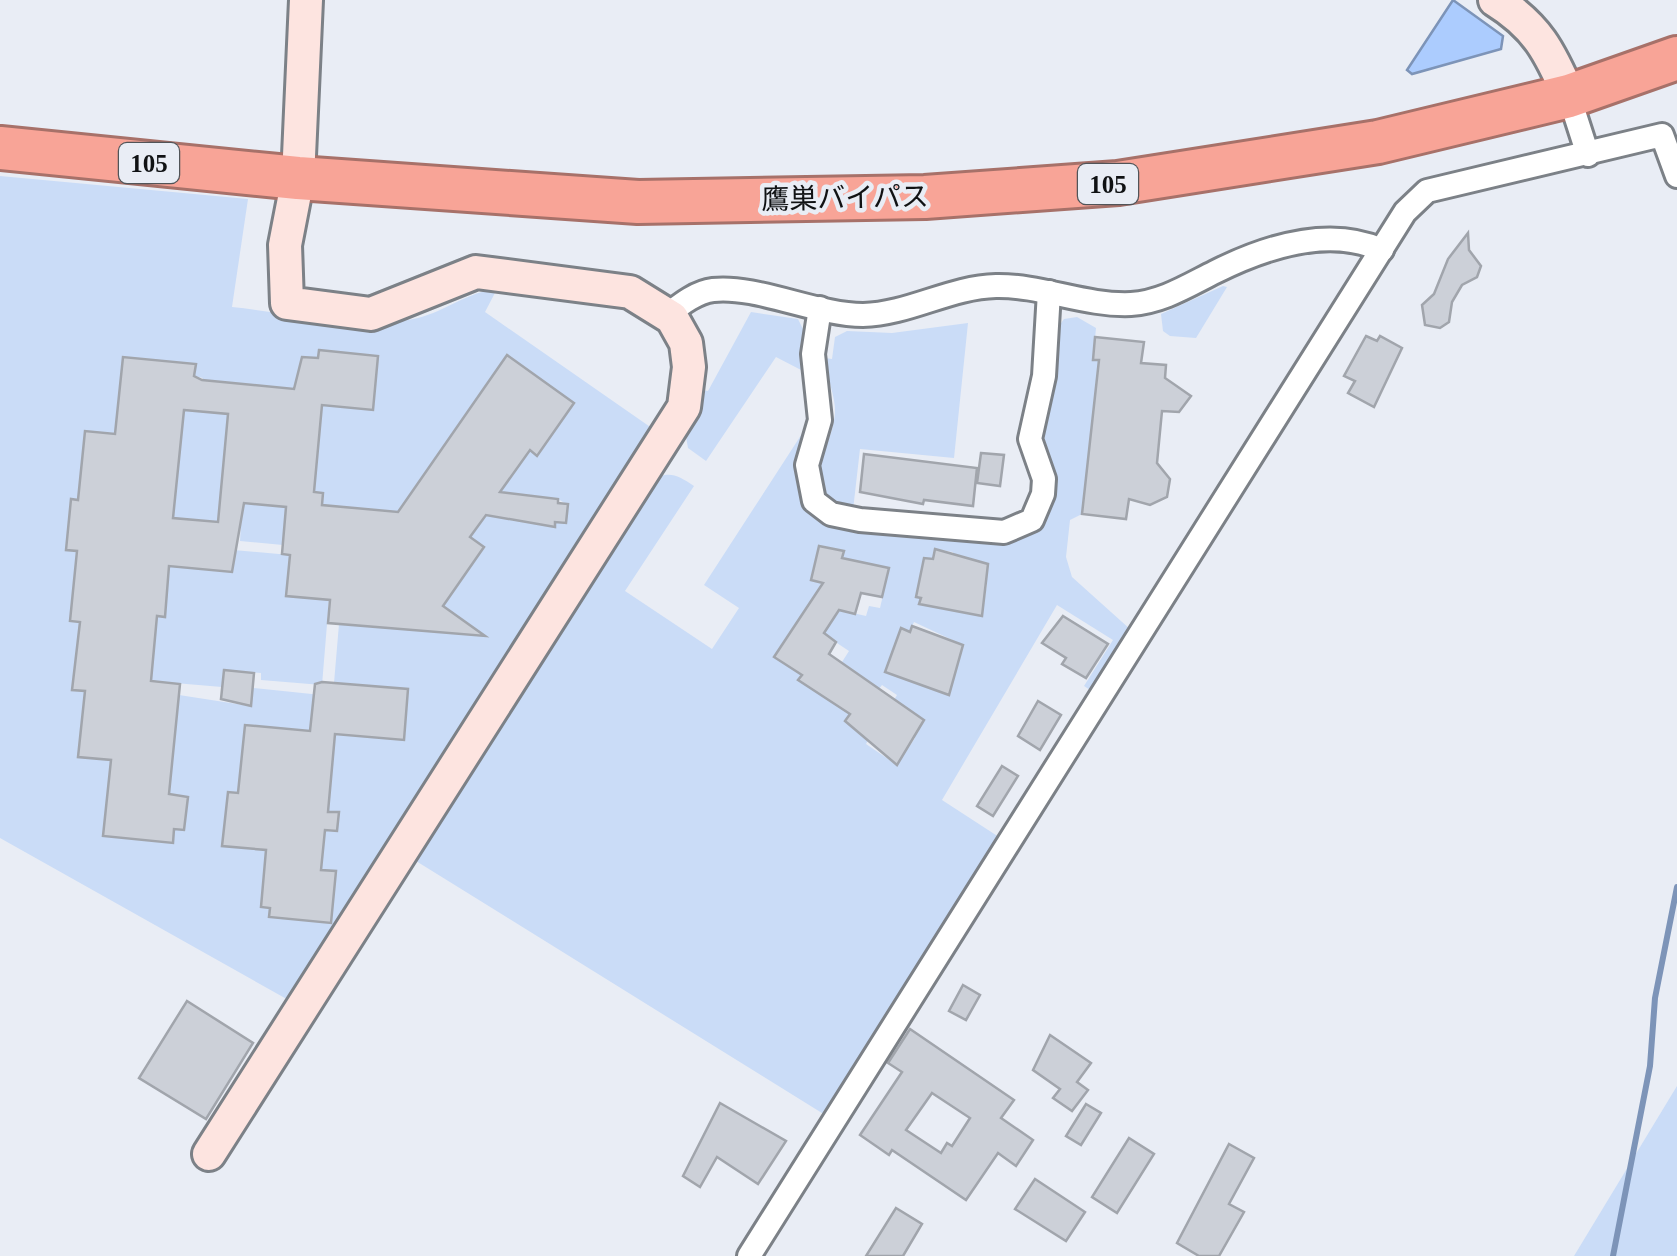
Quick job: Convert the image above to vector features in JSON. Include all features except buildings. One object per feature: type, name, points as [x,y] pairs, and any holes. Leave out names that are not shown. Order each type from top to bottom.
[{"type":"highway","name":"鷹巣バイパス","points":[[0,148],[298,178],[638,202],[926,197],[1118,183],[1378,142],[1570,96],[1677,58]]},
{"type":"street","points":[[209,1154],[684,406],[689,367],[686,342],[667,315],[630,292],[476,272],[372,314],[287,303],[285,245],[298,178],[306,0]]},
{"type":"street","points":[[1495,0],[1525,18],[1551,55],[1570,96],[1588,155]]},
{"type":"street","points":[[748,1256],[1404,212],[1427,190],[1662,135],[1677,176]]},
{"type":"street","points":[[667,315],[687,299],[714,290],[861,315],[912,309],[960,292],[994,286],[1130,304],[1162,299],[1242,259],[1310,240],[1343,238],[1382,250]]},
{"type":"street","points":[[820,308],[813,354],[820,420],[807,465],[814,501],[831,514],[860,520],[1004,532],[1032,520],[1043,494],[1044,479],[1030,439],[1044,376],[1049,292]]},
{"type":"shaded area","points":[[0,176],[248,199],[232,307],[325,320],[396,322],[428,315],[497,289],[485,312],[656,431],[292,1002],[0,838]],"holes":[[[319,350],[373,410],[307,403],[321,419],[314,492],[323,493],[322,505],[398,512],[507,356],[574,403],[538,455],[530,450],[496,499],[558,499],[568,505],[566,523],[555,522],[554,527],[486,515],[470,537],[484,548],[443,606],[483,636],[339,624],[334,683],[408,690],[404,740],[349,735],[336,728],[328,812],[339,813],[337,830],[325,830],[301,868],[336,872],[331,923],[261,907],[264,871],[279,851],[222,845],[228,792],[298,799],[240,775],[245,725],[310,731],[331,696],[253,688],[250,706],[179,695],[170,779],[154,793],[188,797],[184,830],[174,829],[172,843],[103,835],[108,785],[143,789],[144,697],[73,690],[78,639],[140,628],[70,621],[75,571],[133,557],[66,549],[71,500],[124,505],[80,483],[85,431],[139,436],[118,411],[123,357],[195,364],[194,376],[203,378],[199,411],[166,408],[181,438],[173,518],[241,524],[240,541],[283,545],[286,507],[220,500],[225,451],[274,455],[293,436],[226,429],[231,383],[294,394],[303,357],[318,358]]]},
{"type":"shaded area","points":[[1227,287],[1196,338],[1170,336],[1163,331],[1161,314]]},
{"type":"shaded area","points":[[751,312],[798,319],[805,333],[803,371],[776,357],[706,461],[688,448],[685,431],[695,389],[708,391]]},
{"type":"shaded area","points":[[1077,317],[1096,328],[1093,359],[1099,360],[1082,514],[1070,520],[1066,557],[1072,577],[1131,630],[1096,694],[1084,686],[1113,640],[1057,605],[942,800],[1002,839],[830,1118],[416,861],[412,849],[651,481],[673,475],[694,486],[625,591],[712,649],[739,608],[704,585],[807,426],[798,475],[804,504],[988,542],[1021,538],[1050,510],[1054,471],[1042,430],[1058,360],[1059,326],[1064,319]],"holes":[[[819,546],[843,551],[842,558],[889,569],[880,608],[869,606],[866,616],[831,608],[819,591],[821,582],[811,579]],[[935,549],[953,552],[953,557],[987,584],[982,616],[916,597],[924,558],[933,559]],[[914,622],[963,645],[949,695],[914,682],[888,666],[901,629],[910,631]],[[834,641],[849,651],[842,662],[855,671],[830,701],[799,680],[802,675],[775,657]],[[882,685],[897,695],[894,700],[915,738],[897,765],[866,744],[869,738],[845,721],[868,689],[875,694]]]},
{"type":"shaded area","points":[[968,323],[954,458],[860,449],[853,510],[833,501],[822,491],[818,469],[835,413],[825,358],[832,359],[835,337],[847,331],[892,333]]},
{"type":"shaded area","points":[[233,550],[290,555],[286,596],[329,600],[322,685],[261,680],[261,673],[224,670],[222,687],[151,681],[157,616],[169,566],[231,572]]},
{"type":"shaded area","points":[[1677,1086],[1677,1256],[1574,1256]]},
{"type":"water","points":[[1453,0],[1503,36],[1501,49],[1412,74],[1407,70]]},
{"type":"waterway","points":[[1613,1256],[1650,1066],[1655,998],[1677,887]]}]
